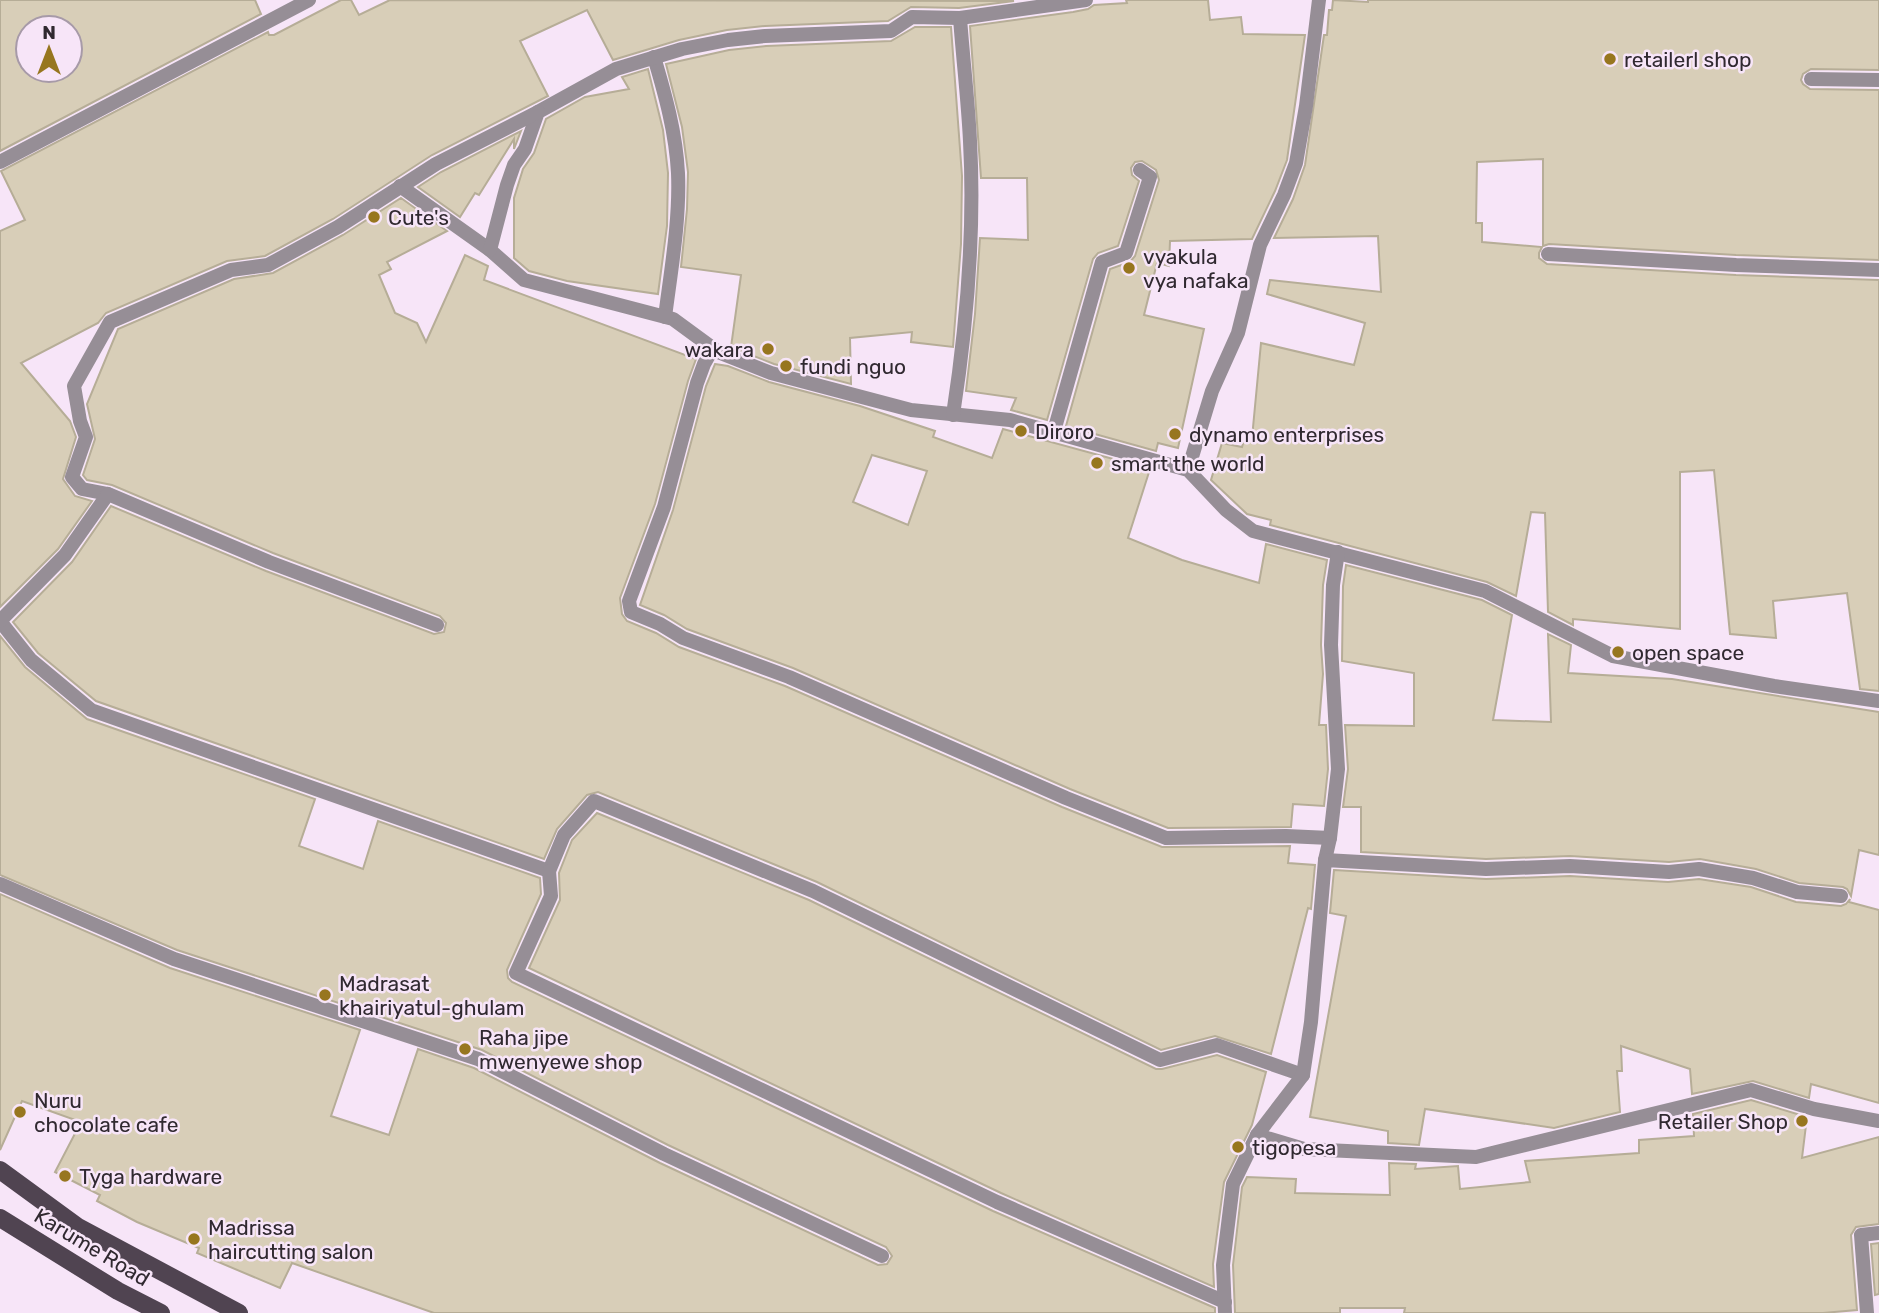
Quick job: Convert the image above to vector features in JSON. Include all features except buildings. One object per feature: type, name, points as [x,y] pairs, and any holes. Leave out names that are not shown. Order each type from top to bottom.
[{"type":"main road","points":[[0,1170],[78,1227],[239,1313]]},
{"type":"main road","name":"Karume Road","points":[[0,1219],[118,1291],[161,1313]]},
{"type":"street","points":[[0,162],[309,0]]},
{"type":"street","points":[[437,625],[269,562],[108,494],[82,489],[72,477],[86,437],[80,421],[74,386],[110,322],[231,270],[268,265],[338,227],[436,164],[616,69],[728,40],[891,31],[912,17],[960,18],[1086,0]]},
{"type":"street","points":[[1188,470],[1212,391],[1238,333],[1260,245],[1296,163],[1306,106],[1318,0]]},
{"type":"street","points":[[953,415],[965,333],[970,255],[970,142],[960,18]]},
{"type":"street","points":[[654,57],[668,102],[678,172],[675,229],[665,317]]},
{"type":"street","points":[[1811,79],[1879,80]]},
{"type":"street","points":[[490,250],[507,185],[514,165],[525,149],[538,112]]},
{"type":"street","points":[[1054,431],[1102,262],[1126,253],[1150,177],[1140,170]]},
{"type":"street","points":[[400,186],[490,250],[524,280],[673,319],[713,348],[771,373],[911,410],[1010,420],[1188,470],[1226,510],[1253,531],[1485,591],[1613,656],[1774,686],[1879,701]]},
{"type":"street","points":[[1548,254],[1879,270]]},
{"type":"street","points":[[713,348],[697,383],[664,507],[629,601],[631,612],[660,624],[683,638],[789,677],[1066,798],[1166,838],[1330,838]]},
{"type":"street","points":[[108,494],[65,555],[0,621],[31,660],[92,710],[550,871]]},
{"type":"street","points":[[1303,1075],[1217,1045],[1160,1060],[813,891],[594,801],[564,835],[550,871],[551,896],[516,973],[1225,1308],[1223,1265],[1233,1184],[1257,1135],[1303,1075],[1311,1022],[1325,860],[1338,769],[1331,645],[1333,585],[1338,552]]},
{"type":"street","points":[[1325,860],[1486,869],[1570,866],[1669,872],[1699,869],[1753,878],[1797,892],[1841,896]]},
{"type":"street","points":[[0,884],[174,959],[478,1059],[664,1154],[882,1256]]},
{"type":"street","points":[[1257,1135],[1304,1149],[1476,1157],[1751,1090],[1814,1109],[1879,1121]]},
{"type":"street","points":[[1867,1313],[1861,1235],[1879,1233]]},
{"type":"place","name":"retailerl shop","points":[[1610,59]]},
{"type":"place","name":"Cute's","points":[[374,217]]},
{"type":"place","name":"vyakula vya nafaka","points":[[1129,268]]},
{"type":"place","name":"wakara","points":[[768,349]]},
{"type":"place","name":"fundi nguo","points":[[786,366]]},
{"type":"place","name":"Diroro","points":[[1021,431]]},
{"type":"place","name":"dynamo enterprises","points":[[1175,434]]},
{"type":"place","name":"smart the world","points":[[1097,463]]},
{"type":"place","name":"open space","points":[[1618,652]]},
{"type":"place","name":"Madrasat khairiyatul-ghulam","points":[[325,995]]},
{"type":"place","name":"Raha jipe mwenyewe shop","points":[[465,1049]]},
{"type":"place","name":"Nuru chocolate cafe","points":[[20,1112]]},
{"type":"place","name":"Retailer Shop","points":[[1802,1121]]},
{"type":"place","name":"tigopesa","points":[[1238,1147]]},
{"type":"place","name":"Tyga hardware","points":[[65,1176]]},
{"type":"place","name":"Madrissa haircutting salon","points":[[194,1239]]}]
